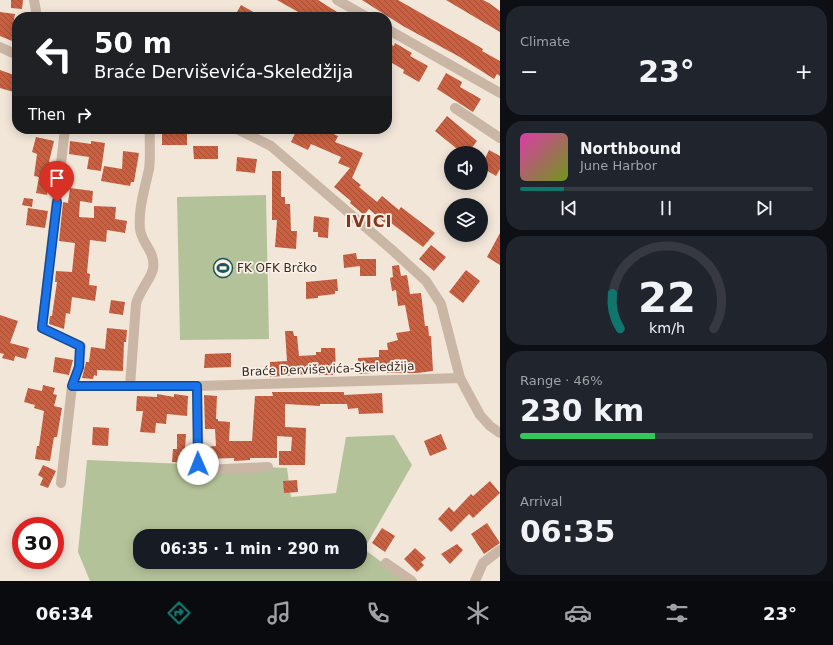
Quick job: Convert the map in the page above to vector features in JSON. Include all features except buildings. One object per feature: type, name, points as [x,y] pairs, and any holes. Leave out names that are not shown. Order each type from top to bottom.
[{"type":"street","points":[[34,0],[37,12]]},
{"type":"street","points":[[337,0],[358,12]]},
{"type":"street","points":[[392,32],[500,93]]},
{"type":"street","points":[[0,47],[12,53]]},
{"type":"street","points":[[455,108],[500,138]]},
{"type":"street","points":[[61,483],[72,386],[79,367],[80,346],[42,328],[64,134]]},
{"type":"street","points":[[130,386],[136,304],[140,291],[152,271],[153,264],[151,253],[140,231],[141,208],[149,167],[150,134]]},
{"type":"street","points":[[247,134],[271,146],[426,281],[441,304],[460,378],[480,415],[490,426],[500,432]]},
{"type":"street","name":"Braće Derviševića-Skeledžija","points":[[72,386],[197,386],[460,378]]},
{"type":"street","points":[[197,386],[199,466],[205,470],[268,467]]},
{"type":"street","points":[[475,581],[483,563],[500,550]]},
{"type":"street","points":[[386,563],[412,581]]},
{"type":"green space","name":"FK OFK Brčko","points":[[266,195],[269,339],[180,340],[177,197]]},
{"type":"green space","points":[[394,435],[412,465],[367,544],[367,529],[133,529],[133,569],[367,569],[367,551],[407,581],[90,581],[78,552],[87,460],[287,468],[291,497],[336,493],[346,437]]},
{"type":"place","name":"FK OFK Brčko","points":[[223,268]]},
{"type":"district","name":"IVICI","points":[[369,221]]},
{"type":"route","points":[[57,202],[42,328],[80,346],[81,356],[79,367],[72,386],[197,386],[198,464]]}]
